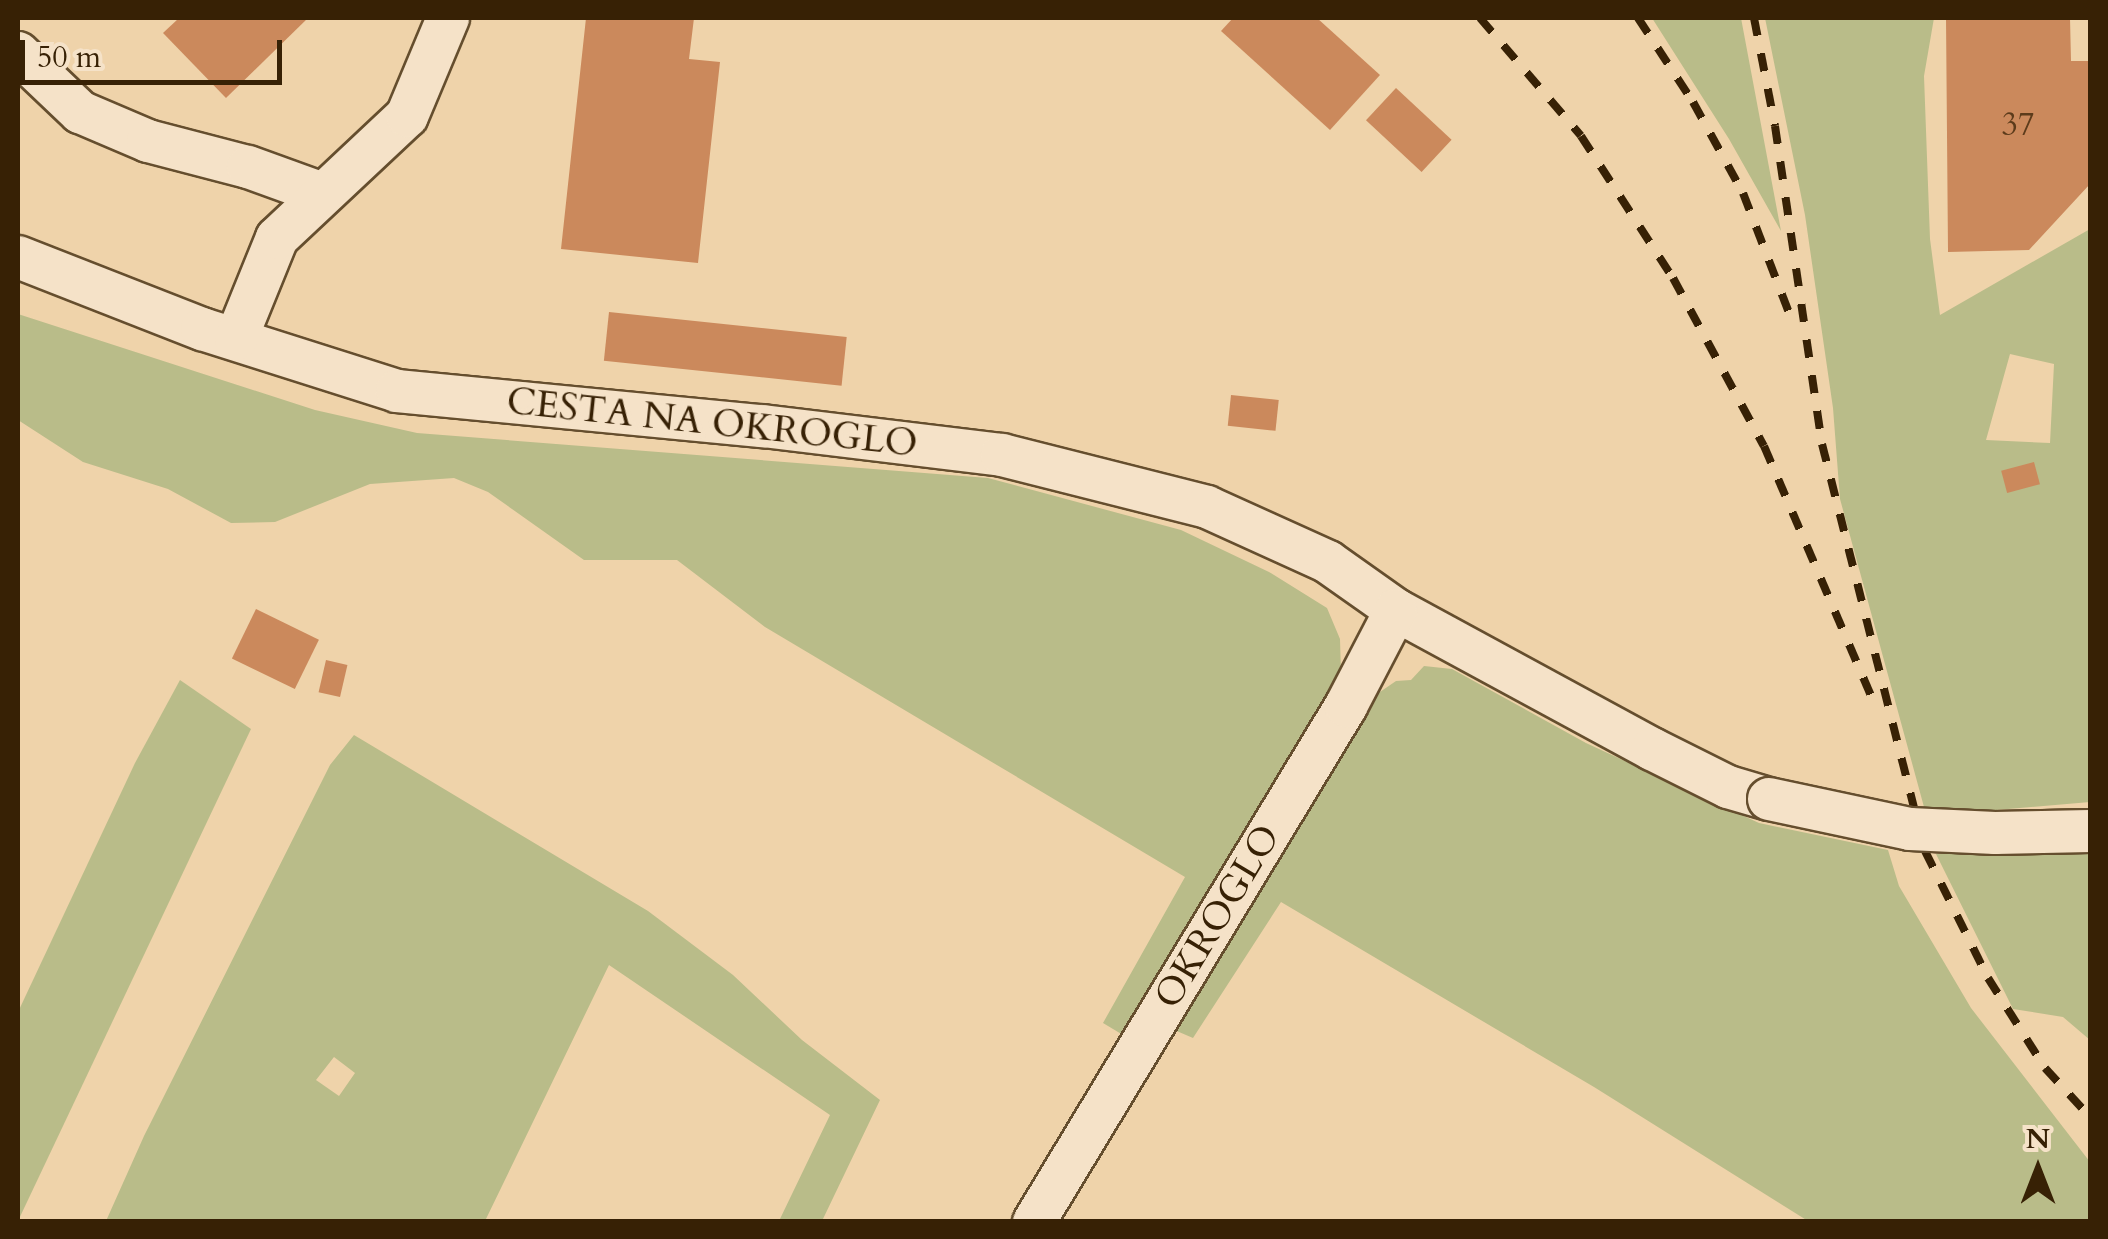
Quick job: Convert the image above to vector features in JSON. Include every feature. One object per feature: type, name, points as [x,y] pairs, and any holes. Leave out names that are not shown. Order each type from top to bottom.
[{"type":"street","points":[[236,339],[277,238],[407,116],[448,18]]},
{"type":"street","points":[[18,53],[80,112],[148,141],[248,167],[320,194]]},
{"type":"street","name":"CESTA NA OKROGLO","points":[[18,257],[236,339],[397,391],[763,426],[1002,455],[1207,507],[1328,562],[1396,610],[1728,786],[1769,799],[1910,829],[2090,831]]},
{"type":"street","name":"OKROGLO","points":[[1034,1222],[1346,706],[1396,610]]},
{"type":"green space","points":[[1652,18],[1741,18],[1781,231],[1729,139]]},
{"type":"green space","points":[[1765,18],[1934,18],[1924,76],[1930,239],[1940,315],[2090,229],[2090,802],[1973,812],[1924,807],[1840,499],[1833,408],[1805,215]],"holes":[[[2010,354],[2054,364],[2050,443],[1986,440]]]},
{"type":"green space","points":[[18,314],[315,410],[417,433],[988,478],[1181,530],[1269,572],[1327,608],[1340,639],[1341,673],[1329,705],[1123,1035],[1103,1023],[1185,877],[765,627],[677,560],[584,560],[488,492],[454,478],[370,484],[275,522],[231,523],[168,489],[83,462],[18,420]]},
{"type":"green space","points":[[1424,666],[1452,669],[1586,743],[1759,823],[1888,850],[1899,886],[1971,1008],[2090,1162],[2090,1221],[1808,1221],[1594,1087],[1281,902],[1193,1038],[1172,1029],[1377,694],[1396,681],[1411,680]]},
{"type":"green space","points":[[180,680],[251,729],[18,1221],[18,1012],[135,763]]},
{"type":"green space","points":[[354,735],[648,911],[733,975],[802,1040],[880,1100],[822,1221],[779,1221],[830,1115],[609,965],[485,1221],[106,1221],[144,1136],[330,765]],"holes":[[[334,1057],[355,1073],[339,1096],[316,1080]]]},
{"type":"green space","points":[[2090,849],[2090,1040],[2063,1017],[2013,1009],[1936,854]]},
{"type":"building","points":[[179,18],[308,18],[226,98],[163,33]]},
{"type":"building","points":[[586,18],[694,18],[689,59],[720,62],[698,263],[561,249]]},
{"type":"building","points":[[1233,18],[1317,18],[1380,75],[1330,130],[1221,31]]},
{"type":"building","points":[[1946,18],[2070,18],[2071,61],[2090,61],[2090,184],[2029,250],[1948,252]]},
{"type":"building","points":[[1396,88],[1452,140],[1422,172],[1366,120]]},
{"type":"building","points":[[609,312],[847,337],[842,386],[604,361]]},
{"type":"building","points":[[1231,395],[1279,400],[1275,431],[1228,426]]},
{"type":"building","points":[[2034,462],[2040,484],[2007,493],[2001,471]]},
{"type":"building","points":[[256,609],[319,640],[295,689],[232,658]]},
{"type":"building","points":[[326,660],[347,665],[340,697],[319,692]]},
{"type":"railway","points":[[1480,18],[1581,136],[1673,278],[1764,446],[1872,698]]},
{"type":"railway","points":[[1638,18],[1693,102],[1743,193],[1793,323]]},
{"type":"railway","points":[[1754,18],[1775,126],[1822,444],[1925,851],[1988,978],[2045,1068],[2090,1117]]}]
